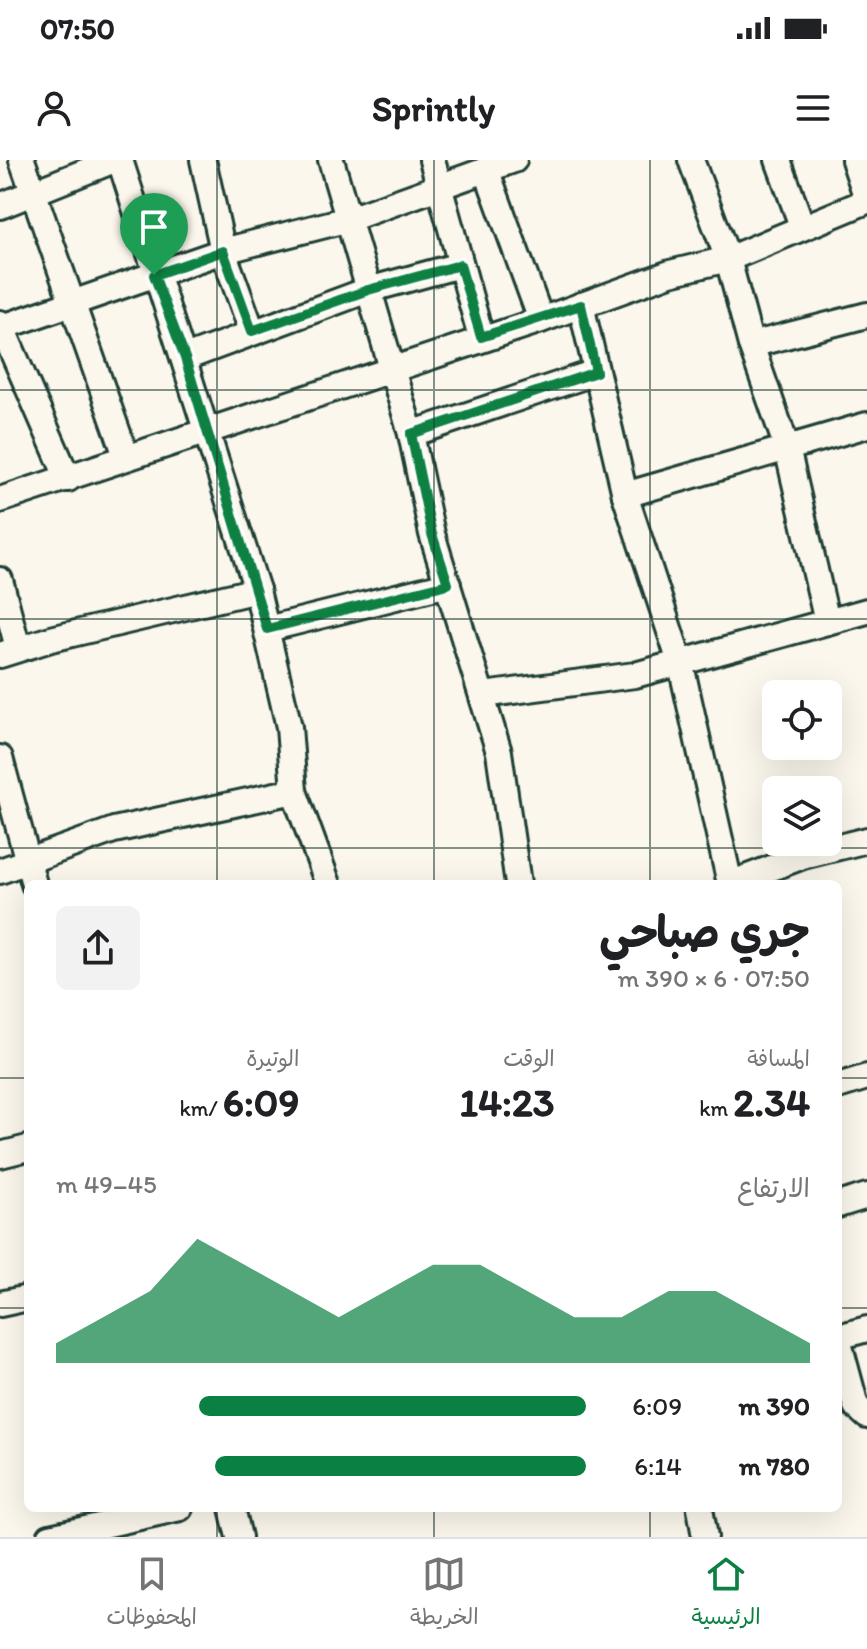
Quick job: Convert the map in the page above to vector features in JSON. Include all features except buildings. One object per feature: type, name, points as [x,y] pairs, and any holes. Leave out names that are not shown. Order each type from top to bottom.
[{"type":"street","points":[[22,160],[126,456]]},
{"type":"street","points":[[0,206],[117,160],[185,358],[257,590],[289,727],[294,791],[327,880]]},
{"type":"street","points":[[203,160],[223,251],[252,331]]},
{"type":"street","points":[[331,160],[411,434],[432,534],[499,752],[517,880]]},
{"type":"street","points":[[432,160],[481,337]]},
{"type":"street","points":[[68,479],[1,326],[223,251],[349,219],[439,184],[514,160]]},
{"type":"street","points":[[691,160],[728,259],[751,345],[787,448],[827,622]]},
{"type":"street","points":[[778,160],[802,226]]},
{"type":"street","points":[[0,500],[481,337],[541,320],[670,273],[728,259],[867,200],[854,160]]},
{"type":"street","points":[[486,169],[541,320]]},
{"type":"street","points":[[185,358],[368,290],[460,265]]},
{"type":"street","points":[[581,305],[625,495],[681,665],[729,880]]},
{"type":"street","points":[[751,345],[867,315]]},
{"type":"street","points":[[411,434],[596,372]]},
{"type":"street","points":[[625,495],[867,425]]},
{"type":"street","points":[[0,580],[9,652],[257,590]]},
{"type":"street","points":[[267,629],[448,584]]},
{"type":"street","points":[[483,695],[612,680],[681,665],[867,611]]},
{"type":"street","points":[[0,758],[33,880]]},
{"type":"street","points":[[0,871],[26,859],[114,830],[294,791]]},
{"type":"street","points":[[740,880],[803,856],[867,840]]},
{"type":"street","points":[[842,1085],[867,1077]]},
{"type":"street","points":[[0,1155],[24,1149]]},
{"type":"street","points":[[842,1204],[867,1196]]},
{"type":"street","points":[[0,1304],[24,1299]]},
{"type":"street","points":[[842,1337],[867,1329]]},
{"type":"street","points":[[842,1353],[856,1406],[867,1416]]},
{"type":"street","points":[[50,1537],[80,1533],[164,1512]]},
{"type":"street","points":[[233,1512],[239,1537]]},
{"type":"street","points":[[701,1512],[705,1537]]},
{"type":"route","points":[[223,251],[252,331],[368,290],[460,265],[481,337],[581,305],[596,372],[411,434],[432,534],[448,584],[267,629],[185,358],[154,275],[223,251]]}]
